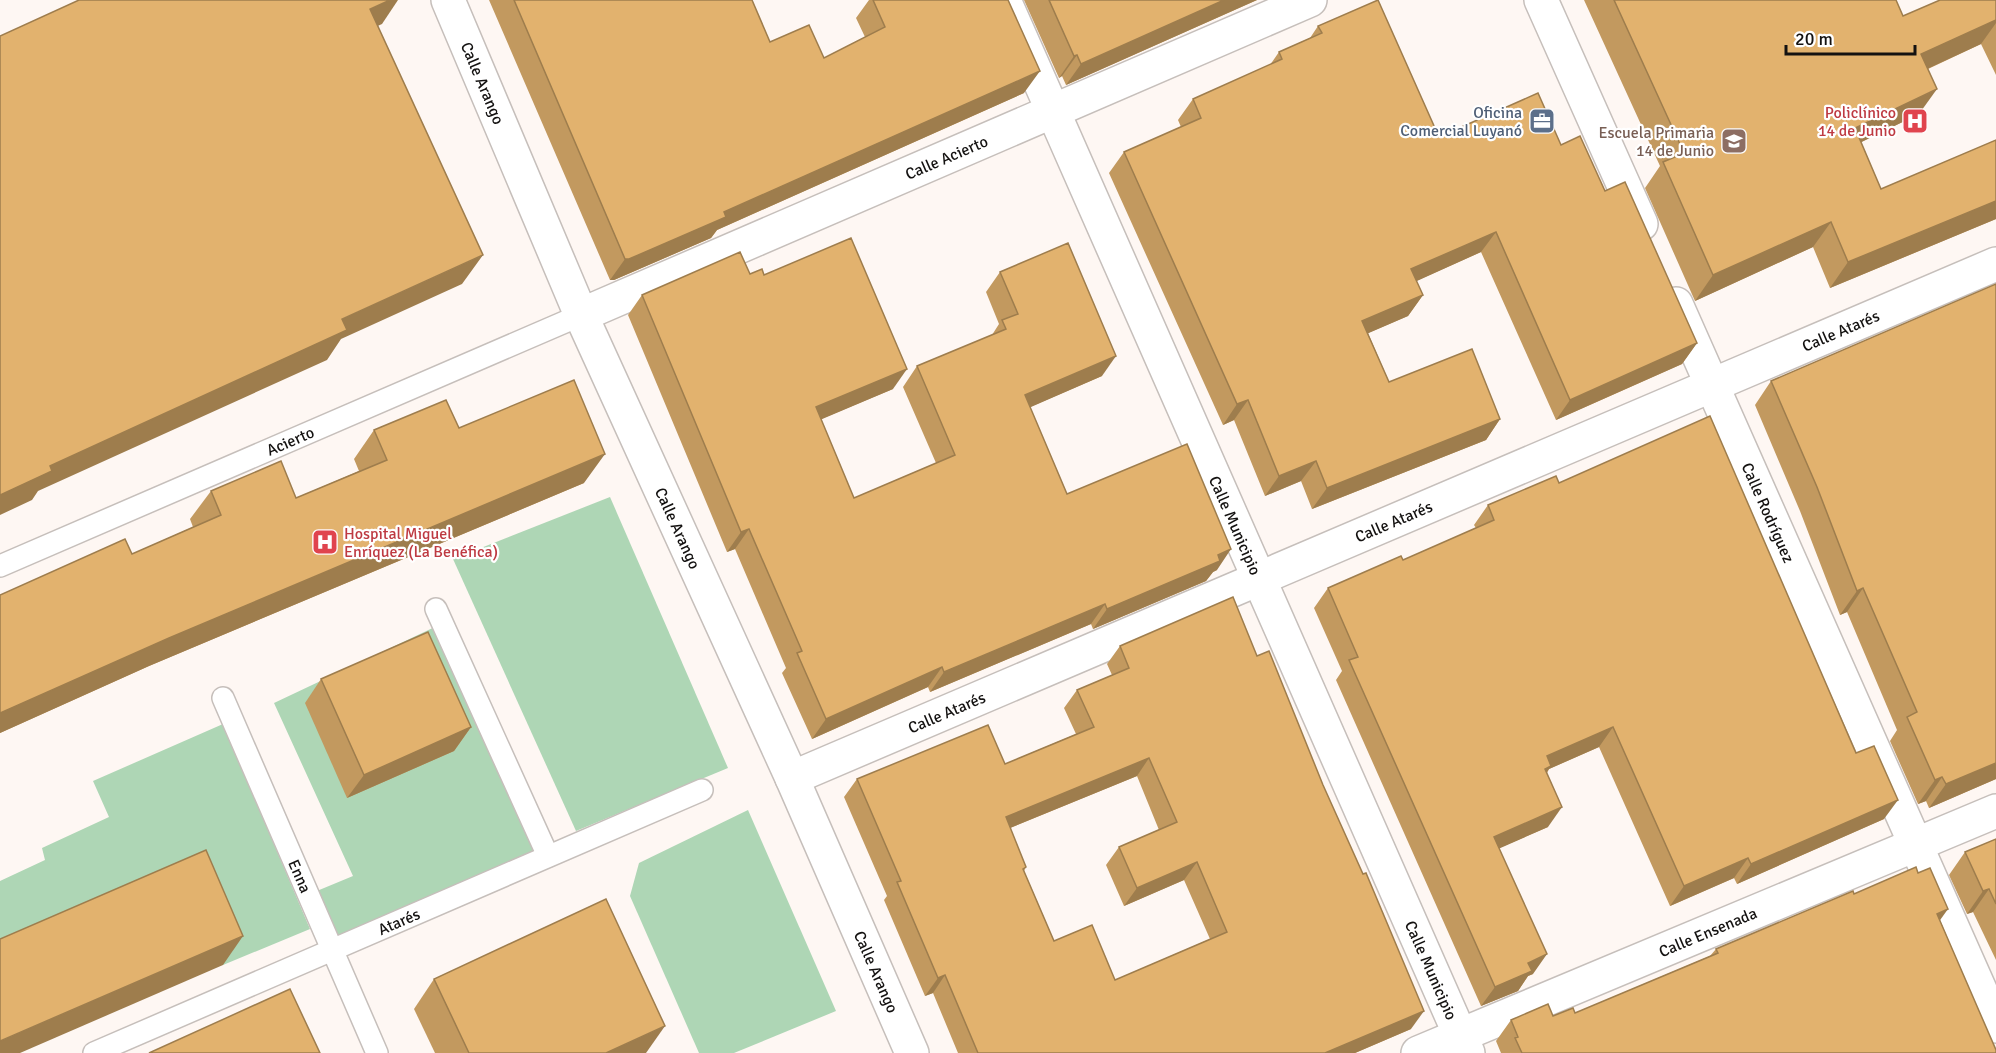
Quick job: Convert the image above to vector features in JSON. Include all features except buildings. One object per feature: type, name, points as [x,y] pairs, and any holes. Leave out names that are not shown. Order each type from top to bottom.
[{"type":"street","name":"Calle Arango","points":[[448,0],[581,315],[792,778],[912,1053]]},
{"type":"street","name":"Calle Municipio","points":[[1004,0],[1464,1044]]},
{"type":"street","name":"Calle Acierto","points":[[581,315],[1310,0]]},
{"type":"street","name":"Calle Rodríguez","points":[[1541,0],[1996,1026]]},
{"type":"street","name":"Calle Atarés","points":[[792,778],[1996,264]]},
{"type":"street","name":"Calle Ensenada","points":[[1418,1053],[1464,1044],[1996,811]]},
{"type":"lane","name":"Acierto","points":[[0,566],[581,315]]},
{"type":"lane","points":[[436,609],[548,856]]},
{"type":"lane","name":"Enna","points":[[223,698],[377,1053]]},
{"type":"lane","name":"Atarés","points":[[94,1053],[702,790]]},
{"type":"green space","points":[[610,497],[728,768],[576,831],[453,559]]},
{"type":"green space","points":[[439,625],[541,852],[334,944],[312,893],[353,876],[274,703]]},
{"type":"green space","points":[[223,724],[310,929],[223,965],[0,960],[0,881],[45,860],[42,848],[109,817],[93,781]]},
{"type":"green space","points":[[748,810],[836,1011],[734,1053],[699,1053],[630,896],[639,863]]},
{"type":"place","name":"Oficina Comercial Luyanó","points":[[1542,121]]},
{"type":"place","name":"Policlínico 14 de Junio","points":[[1915,121]]},
{"type":"place","name":"Escuela Primaria 14 de Junio","points":[[1734,141]]},
{"type":"place","name":"Hospital Miguel Enríquez (La Benéfica)","points":[[325,542]]}]
